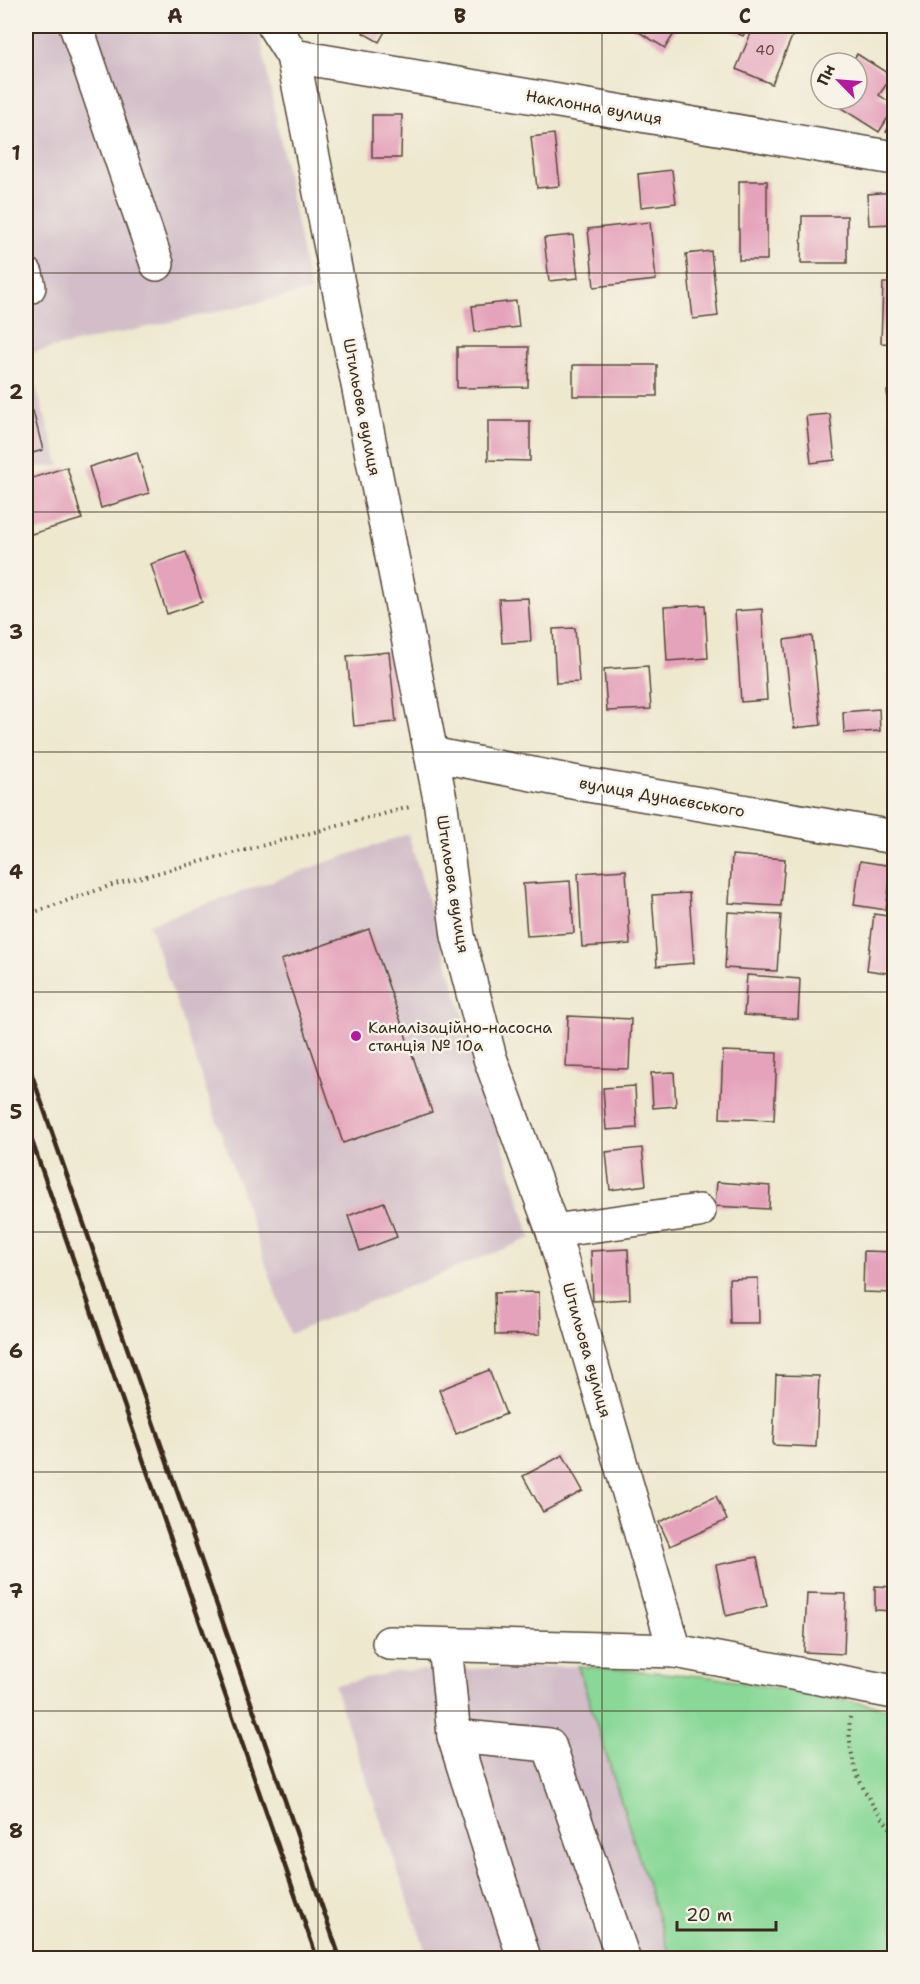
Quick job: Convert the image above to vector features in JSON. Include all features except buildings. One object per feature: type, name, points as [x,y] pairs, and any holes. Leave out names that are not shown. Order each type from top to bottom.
[{"type":"street","points":[[76,26],[158,264]]},
{"type":"street","name":"Штильова вулиця","points":[[274,26],[293,56],[440,799],[458,936],[490,1058],[553,1231],[675,1651]]},
{"type":"street","name":"Наклонна вулиця","points":[[293,56],[894,158]]},
{"type":"street","name":"вулиця Дунаєвського","points":[[431,754],[588,785],[894,837]]},
{"type":"street","points":[[553,1231],[699,1211]]},
{"type":"street","points":[[389,1643],[675,1651],[894,1692]]},
{"type":"street","points":[[445,1644],[454,1736],[524,1959]]},
{"type":"street","points":[[454,1736],[549,1745],[623,1959]]},
{"type":"path","points":[[26,915],[116,884],[440,799]]},
{"type":"path","points":[[852,1685],[848,1743],[856,1774],[894,1832]]},
{"type":"shaded area","points":[[26,26],[258,26],[310,291],[26,354]]},
{"type":"shaded area","points":[[26,354],[60,466],[26,467]]},
{"type":"shaded area","name":"Каналізаційно-насосна станція № 10а","points":[[408,834],[531,1238],[290,1334],[149,924]]},
{"type":"shaded area","points":[[578,1666],[671,1958],[428,1958],[334,1685],[398,1671]]},
{"type":"green space","points":[[578,1666],[713,1677],[894,1709],[894,1958],[671,1958]]},
{"type":"railway","points":[[26,1058],[340,1958]]},
{"type":"railway","points":[[26,1124],[317,1958]]},
{"type":"place","name":"Каналізаційно-насосна станція № 10а","points":[[356,1036]]}]
